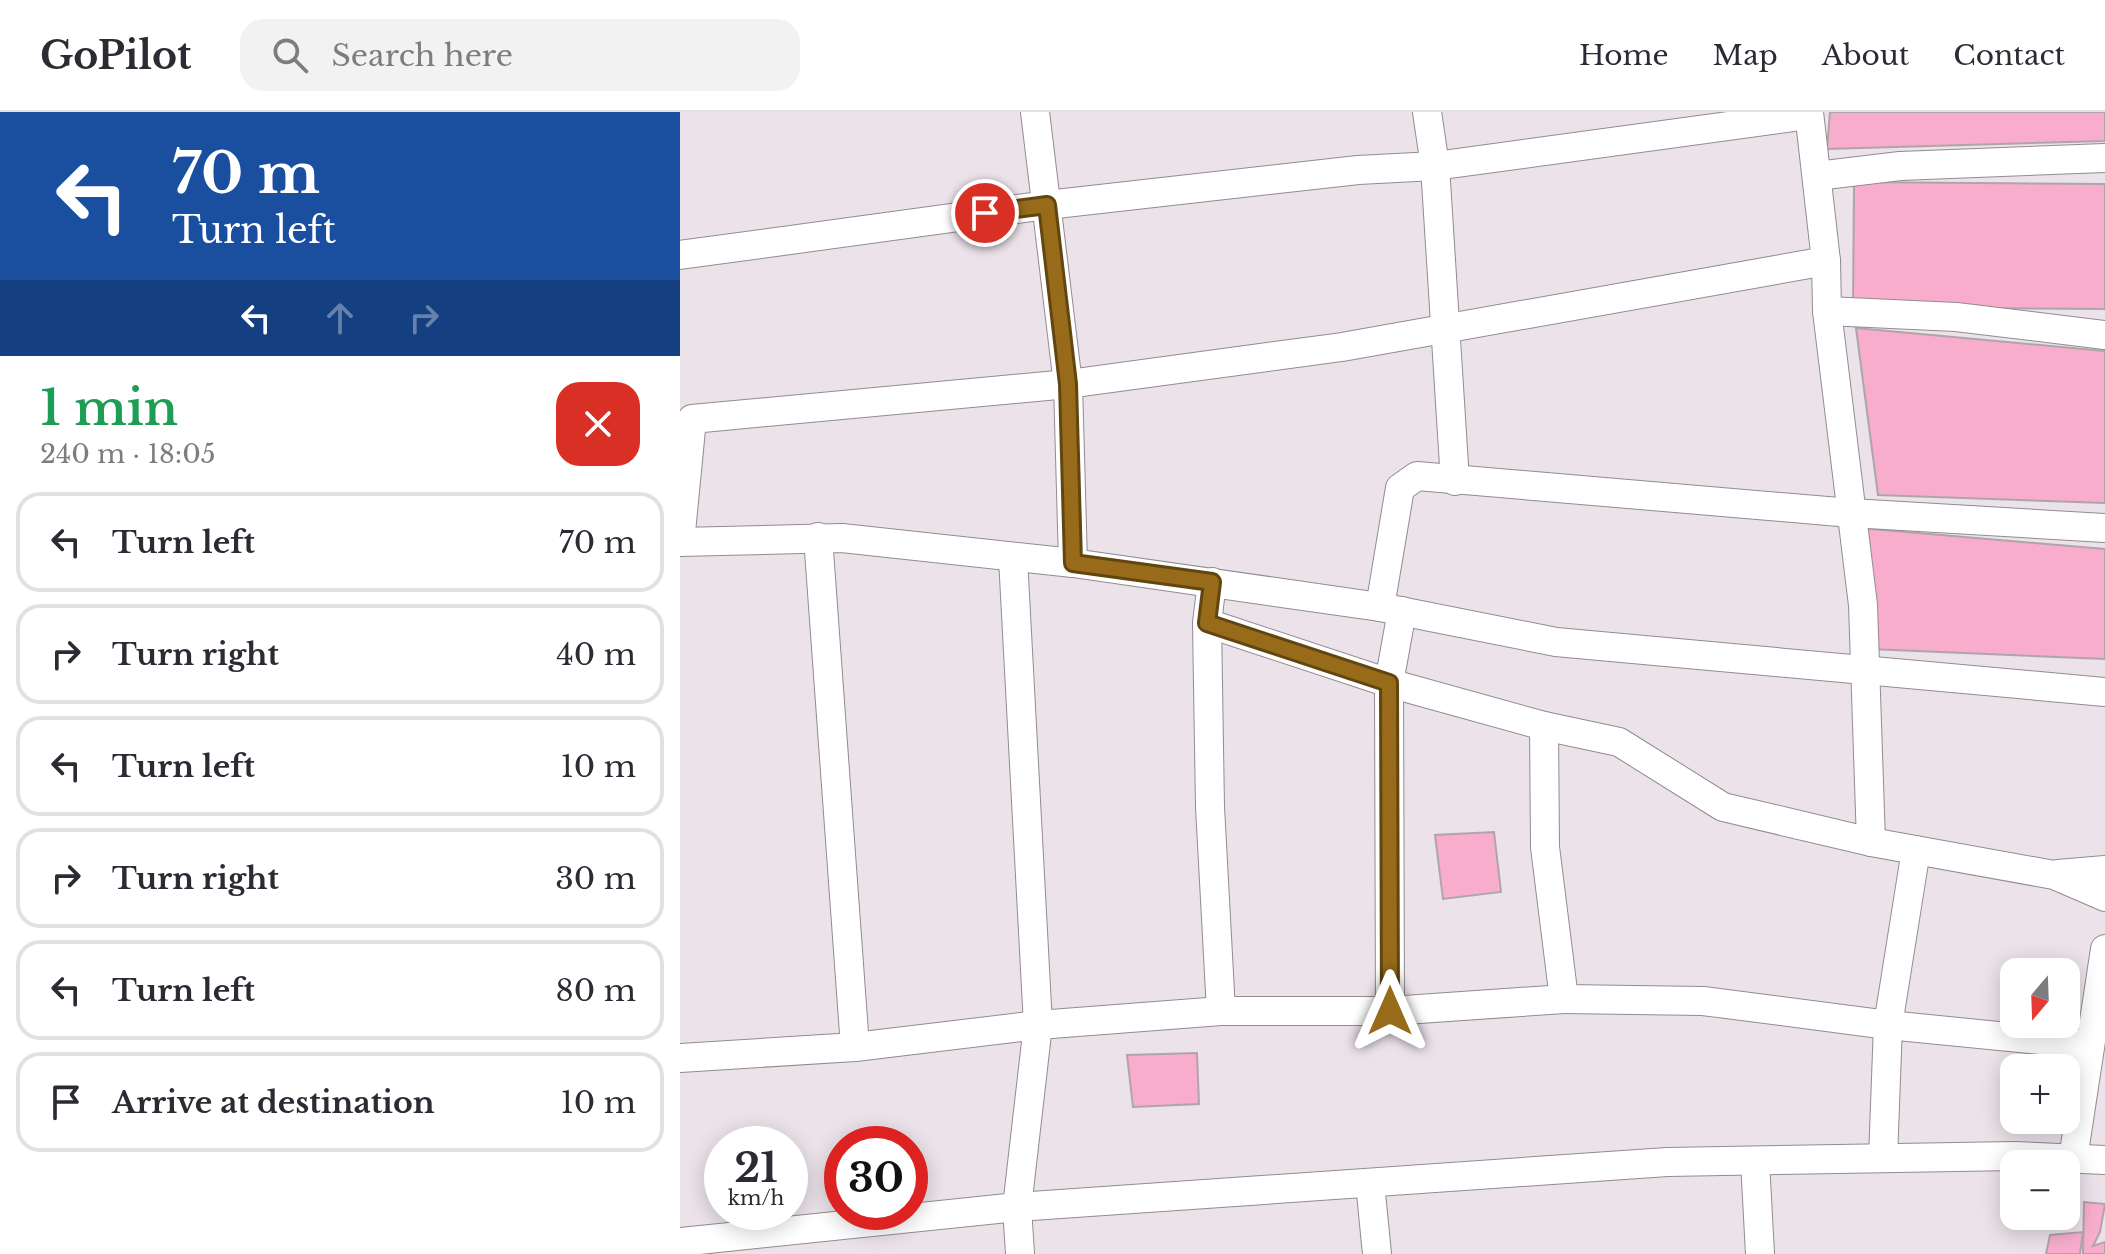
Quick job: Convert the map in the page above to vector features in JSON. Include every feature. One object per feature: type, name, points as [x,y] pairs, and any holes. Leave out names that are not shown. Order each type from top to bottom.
[{"type":"street","points":[[1035,112],[1068,384],[1073,563]]},
{"type":"street","points":[[1427,112],[1435,166],[1455,481]]},
{"type":"street","points":[[680,255],[1047,205],[1358,170],[1435,166],[1809,113],[1826,261],[1827,311],[1863,605],[1871,842]]},
{"type":"street","points":[[1817,176],[1900,166],[2105,158]]},
{"type":"street","points":[[1826,261],[1445,330],[1068,384],[692,419],[680,542],[818,537],[1073,563],[1391,609],[1556,642],[1863,667],[2105,692]]},
{"type":"street","points":[[1827,311],[1956,317],[2105,335]]},
{"type":"street","points":[[1390,1011],[1391,609],[1400,488],[1417,476],[1851,513],[2105,528]]},
{"type":"street","points":[[818,537],[855,1047]]},
{"type":"street","points":[[1013,558],[1038,1025],[1017,1207],[1020,1254]]},
{"type":"street","points":[[1212,582],[1207,623],[1210,807],[1221,1011]]},
{"type":"street","points":[[1207,623],[1389,683],[1544,726],[1619,742],[1723,807],[1871,842],[2054,875],[2105,897]]},
{"type":"street","points":[[1544,726],[1545,847],[1564,999]]},
{"type":"street","points":[[1883,1158],[1888,1025],[1916,850]]},
{"type":"street","points":[[2054,875],[2105,870]]},
{"type":"street","points":[[2074,1150],[2105,949]]},
{"type":"street","points":[[680,1058],[855,1047],[1038,1025],[1221,1011],[1390,1011],[1564,999],[1703,1001],[1888,1025],[2090,1045]]},
{"type":"street","points":[[680,1242],[1017,1207],[1667,1162],[2000,1159]]},
{"type":"street","points":[[2080,1159],[2105,1160]]},
{"type":"street","points":[[1755,1161],[1760,1254]]},
{"type":"street","points":[[1370,1183],[1377,1254]]},
{"type":"building","points":[[1830,112],[2105,112],[2105,141],[1827,149]]},
{"type":"building","points":[[1854,182],[2105,184],[2105,309],[1853,307]]},
{"type":"building","points":[[1856,328],[2105,351],[2105,503],[1878,495]]},
{"type":"building","points":[[1860,528],[2105,549],[2105,659],[1870,649]]},
{"type":"building","points":[[1494,832],[1501,892],[1443,899],[1435,835]]},
{"type":"building","points":[[1197,1053],[1199,1104],[1133,1107],[1127,1055]]},
{"type":"building","points":[[2084,1202],[2105,1204],[2100,1232],[2093,1246],[2105,1242],[2105,1254],[2083,1254]]},
{"type":"building","points":[[2083,1232],[2080,1254],[2046,1254],[2050,1235]]},
{"type":"route","points":[[985,213],[1047,205],[1068,384],[1073,563],[1212,582],[1207,623],[1389,683],[1390,1011]]}]
